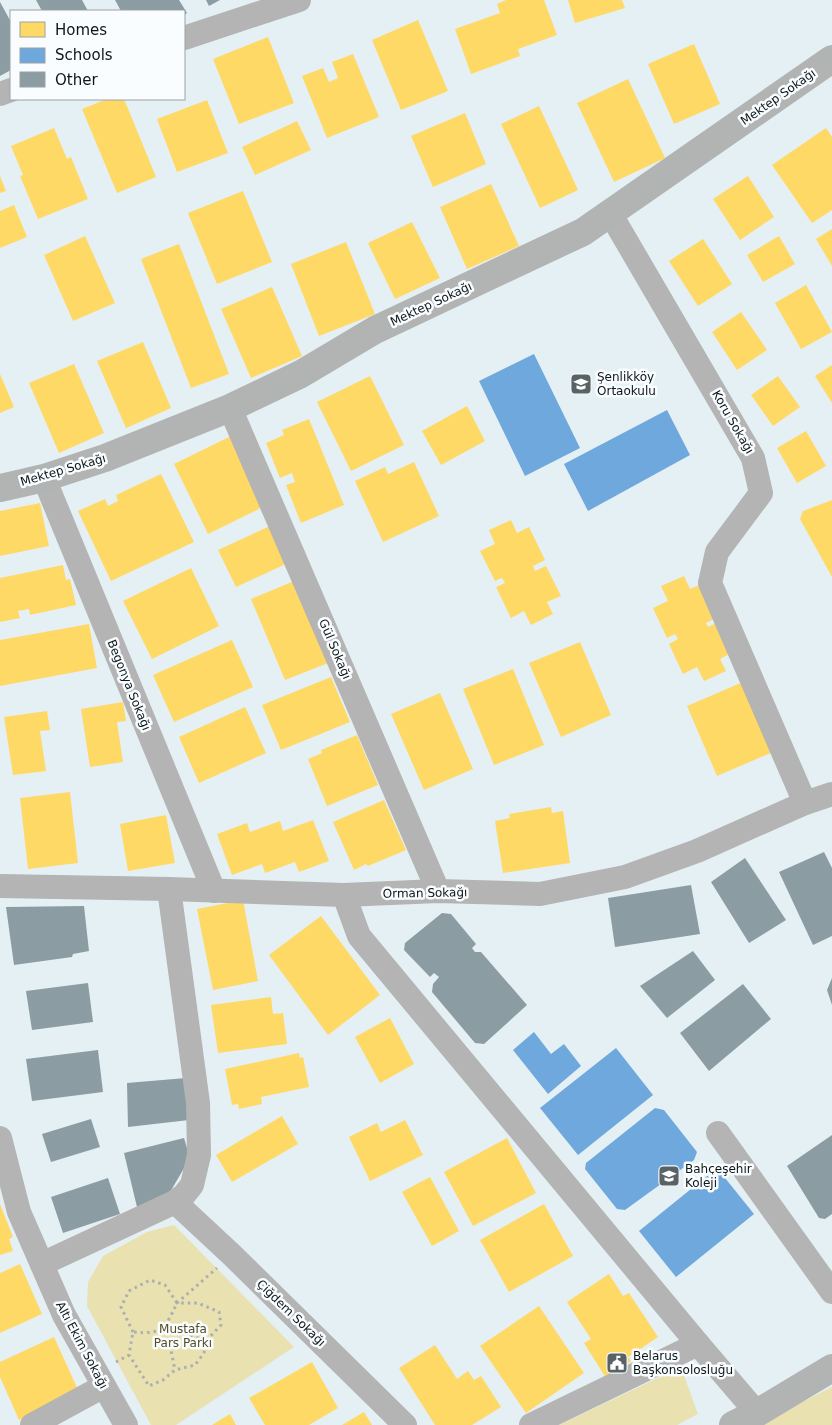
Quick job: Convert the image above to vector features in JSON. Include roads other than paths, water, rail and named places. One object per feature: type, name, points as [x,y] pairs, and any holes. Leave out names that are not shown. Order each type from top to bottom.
[{"type":"main road","name":"Mektep Sokağı","points":[[0,488],[44,478],[105,458],[230,408],[302,374],[375,330],[583,232],[832,60]]},
{"type":"main road","points":[[733,1425],[757,1413],[832,1368]]},
{"type":"street","points":[[185,38],[299,0]]},
{"type":"street","name":"Koru Sokağı","points":[[610,212],[753,458],[761,493],[717,552],[710,583],[805,803]]},
{"type":"street","name":"Gül Sokağı","points":[[230,408],[438,891]]},
{"type":"street","name":"Begonya Sokağı","points":[[44,478],[214,891]]},
{"type":"street","name":"Orman Sokağı","points":[[0,886],[344,895],[438,891],[540,894],[625,877],[697,851],[805,803],[832,794]]},
{"type":"street","points":[[42,1264],[175,1202],[192,1185],[200,1155],[198,1103],[169,889]]},
{"type":"street","points":[[344,895],[360,936],[757,1413]]},
{"type":"street","points":[[718,1133],[832,1292]]},
{"type":"street","name":"Altı Ekim Sokağı","points":[[0,1138],[19,1212],[64,1315],[126,1425]]},
{"type":"street","name":"Çiğdem Sokağı","points":[[175,1202],[232,1255],[405,1425]]},
{"type":"street","points":[[531,1425],[698,1344]]},
{"type":"street","points":[[32,1425],[104,1386]]},
{"type":"place","name":"Şenlikköy Ortaokulu","points":[[581,384]]},
{"type":"place","name":"Bahçeşehir Koleji","points":[[669,1176]]},
{"type":"place","name":"Belarus Başkonsolosluğu","points":[[617,1363]]},
{"type":"park label","name":"Mustafa Pars Parkı","points":[[183,1336]]}]
